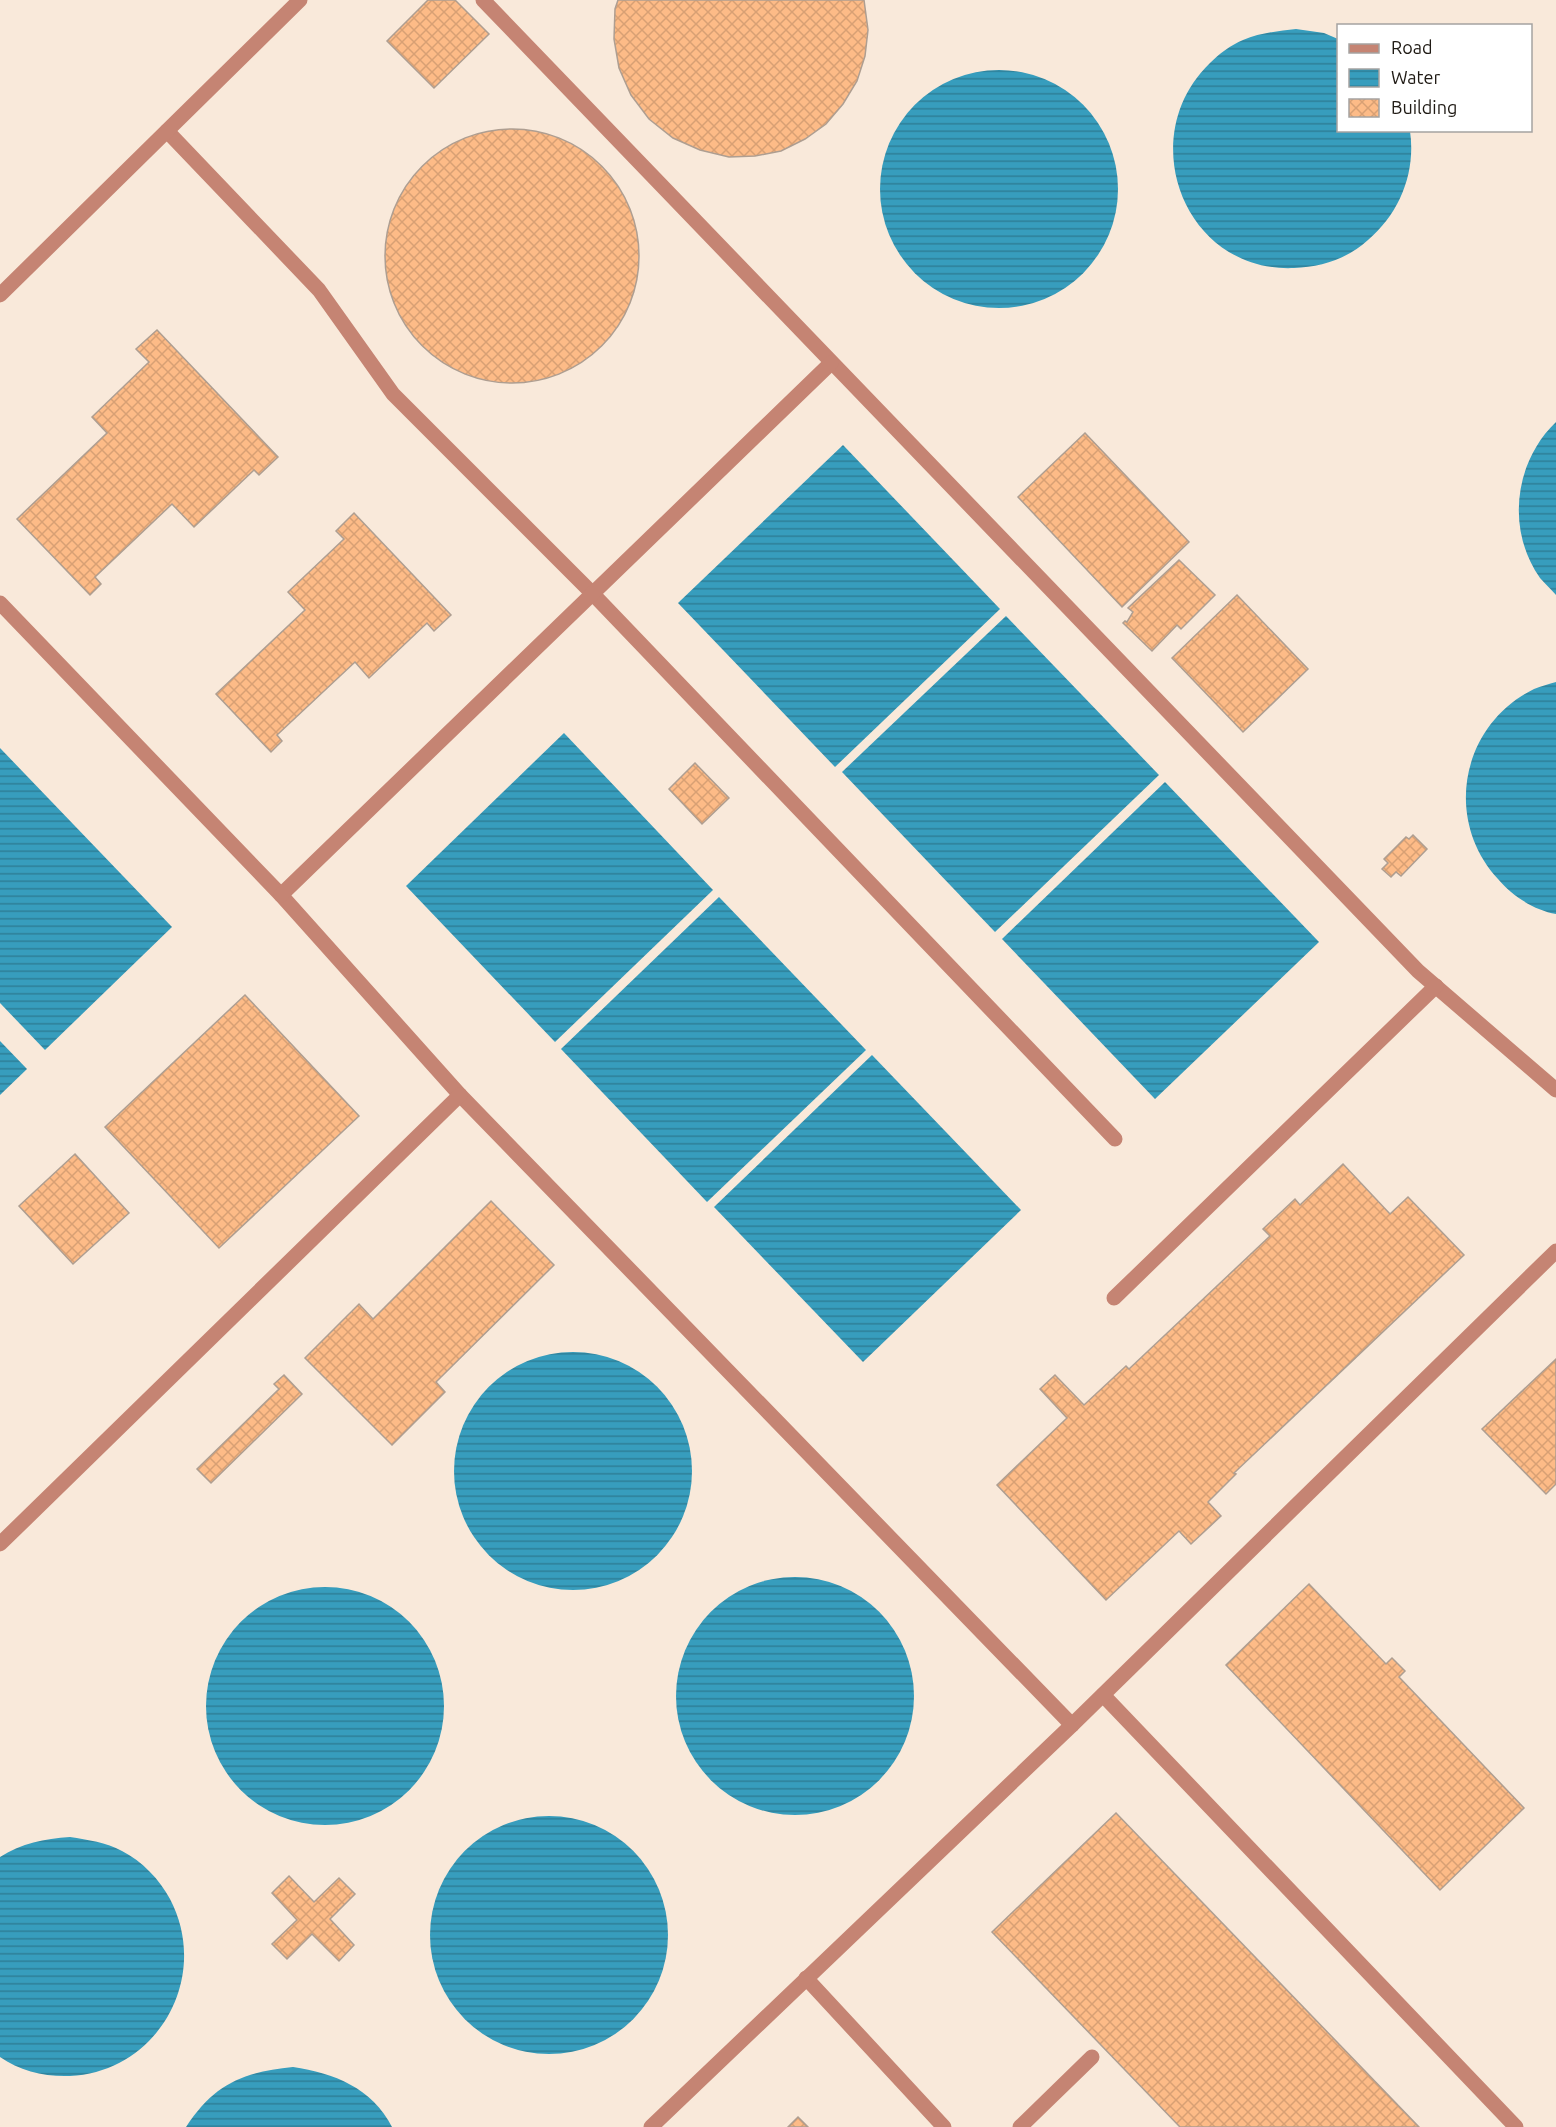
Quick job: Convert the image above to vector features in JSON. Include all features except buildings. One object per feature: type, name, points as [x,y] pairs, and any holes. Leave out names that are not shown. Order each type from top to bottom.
[{"type":"lane","points":[[0,295],[300,0]]},
{"type":"lane","points":[[483,0],[1418,970],[1556,1090]]},
{"type":"lane","points":[[167,131],[319,290],[393,394],[592,593],[1115,1139]]},
{"type":"lane","points":[[281,895],[831,363]]},
{"type":"lane","points":[[0,603],[281,895],[460,1095],[1072,1725]]},
{"type":"lane","points":[[1114,1298],[1436,986]]},
{"type":"lane","points":[[0,1544],[460,1095]]},
{"type":"lane","points":[[651,2127],[1103,1695],[1556,1251]]},
{"type":"lane","points":[[1103,1695],[1516,2127]]},
{"type":"lane","points":[[806,1978],[944,2127]]},
{"type":"lane","points":[[1020,2127],[1092,2057]]},
{"type":"water","points":[[1296,29],[1324,33],[1337,39],[1337,132],[1410,132],[1408,176],[1389,217],[1360,247],[1342,257],[1314,266],[1294,268],[1256,264],[1224,248],[1199,225],[1182,195],[1174,162],[1175,127],[1187,93],[1210,63],[1234,44],[1262,34]]},
{"type":"water","points":[[987,70],[1011,70],[1034,75],[1055,84],[1075,97],[1091,113],[1104,133],[1113,154],[1118,189],[1116,212],[1109,235],[1091,265],[1075,281],[1055,294],[1034,303],[1011,308],[987,308],[964,303],[943,294],[923,281],[907,265],[894,245],[885,224],[880,201],[880,177],[885,154],[894,133],[907,113],[923,97],[943,84],[964,75]]},
{"type":"water","points":[[1556,422],[1556,595],[1540,578],[1529,559],[1522,539],[1519,518],[1524,476],[1531,456],[1542,438]]},
{"type":"water","points":[[843,445],[1000,609],[835,767],[678,603]]},
{"type":"water","points":[[1006,616],[1159,775],[995,932],[842,772]]},
{"type":"water","points":[[1556,682],[1556,914],[1524,901],[1498,879],[1481,855],[1470,829],[1466,802],[1468,775],[1476,749],[1490,725],[1509,705],[1534,689]]},
{"type":"water","points":[[564,733],[713,890],[555,1042],[406,886]]},
{"type":"water","points":[[0,748],[172,927],[45,1050],[0,1003]]},
{"type":"water","points":[[1165,782],[1319,942],[1155,1099],[1002,939]]},
{"type":"water","points":[[719,897],[866,1050],[707,1202],[561,1049]]},
{"type":"water","points":[[0,1041],[27,1069],[0,1095]]},
{"type":"water","points":[[872,1055],[1021,1210],[863,1362],[714,1207]]},
{"type":"water","points":[[561,1352],[585,1352],[608,1357],[629,1366],[649,1379],[665,1395],[678,1415],[687,1436],[692,1471],[690,1494],[683,1517],[665,1547],[649,1563],[629,1576],[608,1585],[585,1590],[561,1590],[538,1585],[517,1576],[497,1563],[481,1547],[468,1527],[459,1506],[454,1483],[454,1459],[459,1436],[468,1415],[481,1395],[497,1379],[517,1366],[538,1357]]},
{"type":"water","points":[[783,1577],[807,1577],[830,1582],[851,1591],[871,1604],[887,1620],[900,1640],[909,1661],[914,1696],[912,1719],[905,1742],[887,1772],[871,1788],[851,1801],[830,1810],[807,1815],[783,1815],[760,1810],[739,1801],[719,1788],[703,1772],[690,1752],[681,1731],[676,1708],[676,1684],[681,1661],[690,1640],[703,1620],[719,1604],[739,1591],[760,1582]]},
{"type":"water","points":[[313,1587],[337,1587],[360,1592],[381,1601],[401,1614],[417,1630],[430,1650],[439,1671],[444,1706],[442,1729],[435,1752],[417,1782],[401,1798],[381,1811],[360,1820],[337,1825],[313,1825],[290,1820],[269,1811],[249,1798],[233,1782],[220,1762],[211,1741],[206,1718],[206,1694],[211,1671],[220,1650],[233,1630],[249,1614],[269,1601],[290,1592]]},
{"type":"water","points":[[537,1816],[561,1816],[584,1821],[605,1830],[625,1843],[641,1859],[654,1879],[663,1900],[668,1935],[666,1958],[659,1981],[641,2011],[625,2027],[605,2040],[584,2049],[561,2054],[537,2054],[514,2049],[493,2040],[473,2027],[457,2011],[444,1991],[435,1970],[430,1947],[430,1923],[435,1900],[444,1879],[457,1859],[473,1843],[493,1830],[514,1821]]},
{"type":"water","points":[[70,1837],[110,1845],[137,1860],[150,1872],[170,1899],[181,1929],[184,1959],[180,1988],[168,2015],[151,2039],[129,2058],[101,2070],[61,2076],[24,2069],[0,2057],[0,1857],[34,1842]]},
{"type":"water","points":[[293,2067],[337,2078],[363,2092],[384,2113],[392,2127],[186,2127],[208,2100],[231,2083],[259,2072]]}]
